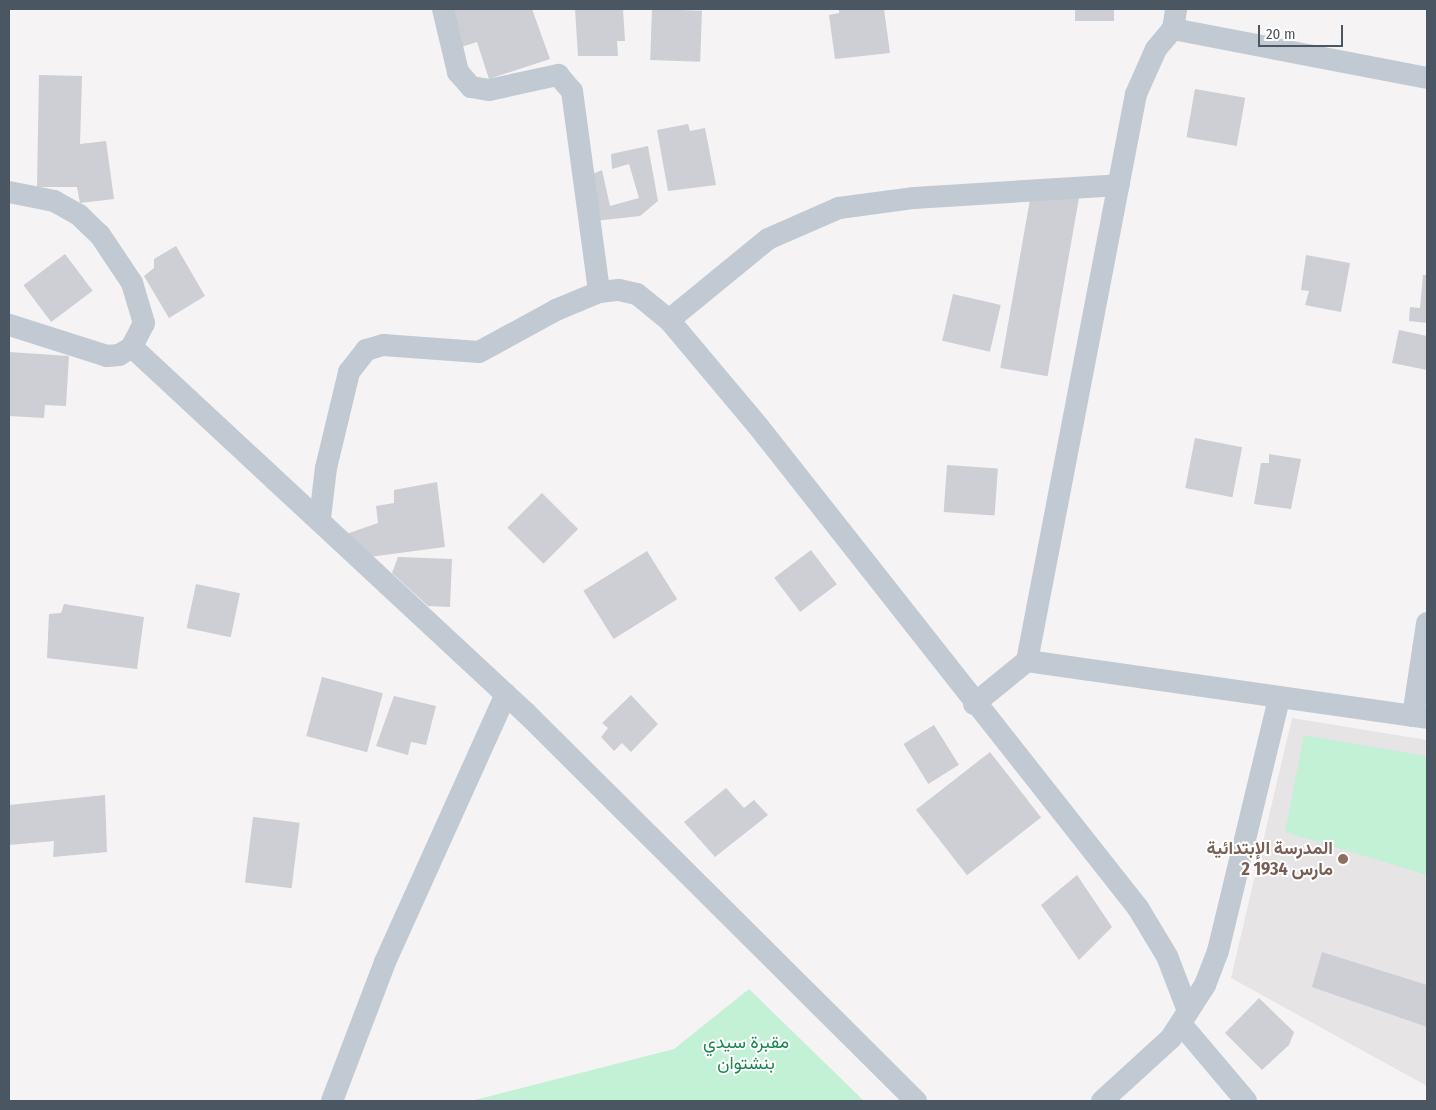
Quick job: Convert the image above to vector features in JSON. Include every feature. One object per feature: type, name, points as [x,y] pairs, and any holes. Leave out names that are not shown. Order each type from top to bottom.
[{"type":"street","points":[[442,9],[458,72],[471,87],[489,90],[558,75],[572,91],[599,292]]},
{"type":"street","points":[[974,704],[1027,661],[1136,94],[1156,49],[1174,19],[1427,78]]},
{"type":"street","points":[[669,320],[768,239],[839,208],[914,198],[1119,185]]},
{"type":"street","points":[[9,192],[54,201],[79,215],[100,235],[132,282],[143,309],[141,334],[132,346],[119,355],[107,356],[9,325]]},
{"type":"street","points":[[320,518],[341,402],[349,372],[362,354],[383,345],[479,352],[556,310],[599,292],[619,290],[636,294],[669,320],[758,426],[974,704],[1156,933],[1184,1017],[1246,1101]]},
{"type":"street","points":[[132,346],[320,518],[506,694],[916,1101]]},
{"type":"street","points":[[1027,661],[1420,717],[1427,623]]},
{"type":"street","points":[[332,1101],[385,962],[506,694]]},
{"type":"street","points":[[1102,1101],[1171,1038],[1218,951],[1279,698]]},
{"type":"shaded area","name":"المدرسة الإبتدائية 2 مارس 1934","points":[[1292,718],[1427,740],[1427,1086],[1231,978]]},
{"type":"green space","points":[[1304,735],[1427,756],[1427,875],[1285,832]]},
{"type":"green space","name":"مقبرة سيدي بنشتوان","points":[[749,989],[864,1101],[471,1101],[674,1049]]},
{"type":"building","points":[[450,9],[532,9],[550,59],[489,79],[477,42],[461,47]]},
{"type":"building","points":[[575,9],[623,9],[625,41],[617,41],[618,56],[578,56]]},
{"type":"building","points":[[652,9],[702,11],[700,62],[650,60]]},
{"type":"building","points":[[839,9],[884,9],[890,53],[835,59],[829,15],[839,13]]},
{"type":"building","points":[[1075,9],[1114,9],[1114,21],[1075,21]]},
{"type":"building","points":[[39,75],[82,76],[80,144],[106,141],[114,199],[80,203],[77,187],[37,187]]},
{"type":"building","points":[[1195,89],[1245,98],[1237,146],[1186,137]]},
{"type":"building","points":[[688,124],[690,131],[705,128],[716,185],[668,191],[657,130]]},
{"type":"building","points":[[648,146],[658,201],[640,216],[594,221],[588,176],[602,170],[610,206],[639,198],[629,164],[612,169],[611,154]]},
{"type":"building","points":[[1032,190],[1079,198],[1048,376],[1000,368]]},
{"type":"building","points":[[176,246],[205,296],[169,318],[144,276],[154,268],[154,259]]},
{"type":"building","points":[[65,254],[93,291],[51,322],[23,285]]},
{"type":"building","points":[[1306,255],[1350,263],[1341,312],[1305,305],[1309,291],[1301,290]]},
{"type":"building","points":[[1423,275],[1427,275],[1427,323],[1409,321],[1410,307],[1420,308]]},
{"type":"building","points":[[953,294],[1001,305],[990,352],[942,341]]},
{"type":"building","points":[[1399,330],[1427,336],[1427,370],[1392,363]]},
{"type":"building","points":[[9,352],[69,356],[66,406],[45,405],[44,418],[9,416]]},
{"type":"building","points":[[1195,438],[1242,447],[1232,497],[1185,488]]},
{"type":"building","points":[[1269,454],[1301,459],[1291,509],[1254,504],[1261,463],[1269,463]]},
{"type":"building","points":[[947,465],[998,469],[995,515],[944,512]]},
{"type":"building","points":[[437,482],[445,547],[369,557],[346,534],[378,523],[376,506],[394,503],[394,490]]},
{"type":"building","points":[[542,493],[578,529],[543,564],[507,528]]},
{"type":"building","points":[[811,550],[837,584],[800,612],[774,578]]},
{"type":"building","points":[[647,551],[677,599],[614,639],[583,591]]},
{"type":"building","points":[[398,557],[452,559],[450,607],[428,606],[392,573]]},
{"type":"building","points":[[196,584],[240,593],[231,637],[187,628]]},
{"type":"building","points":[[64,604],[144,617],[137,669],[47,658],[49,614],[61,613]]},
{"type":"building","points":[[322,677],[383,693],[367,752],[306,736]]},
{"type":"building","points":[[631,695],[658,724],[631,752],[622,743],[614,751],[601,737],[608,728],[602,723]]},
{"type":"building","points":[[394,696],[436,706],[426,745],[411,742],[408,755],[376,746]]},
{"type":"building","points":[[934,725],[959,765],[928,784],[903,744]]},
{"type":"building","points":[[990,752],[1041,817],[967,875],[916,810]]},
{"type":"building","points":[[726,788],[744,808],[754,800],[768,815],[715,857],[684,822]]},
{"type":"building","points":[[105,795],[107,852],[53,857],[54,841],[9,845],[9,805]]},
{"type":"building","points":[[253,817],[300,823],[292,888],[245,883]]},
{"type":"building","points":[[1077,875],[1112,927],[1079,960],[1041,905]]},
{"type":"building","points":[[1322,952],[1427,985],[1427,1027],[1312,987]]},
{"type":"building","points":[[1259,998],[1294,1032],[1289,1045],[1262,1070],[1225,1033]]},
{"type":"place","name":"المدرسة الإبتدائية 2 مارس 1934","points":[[1343,859]]}]
